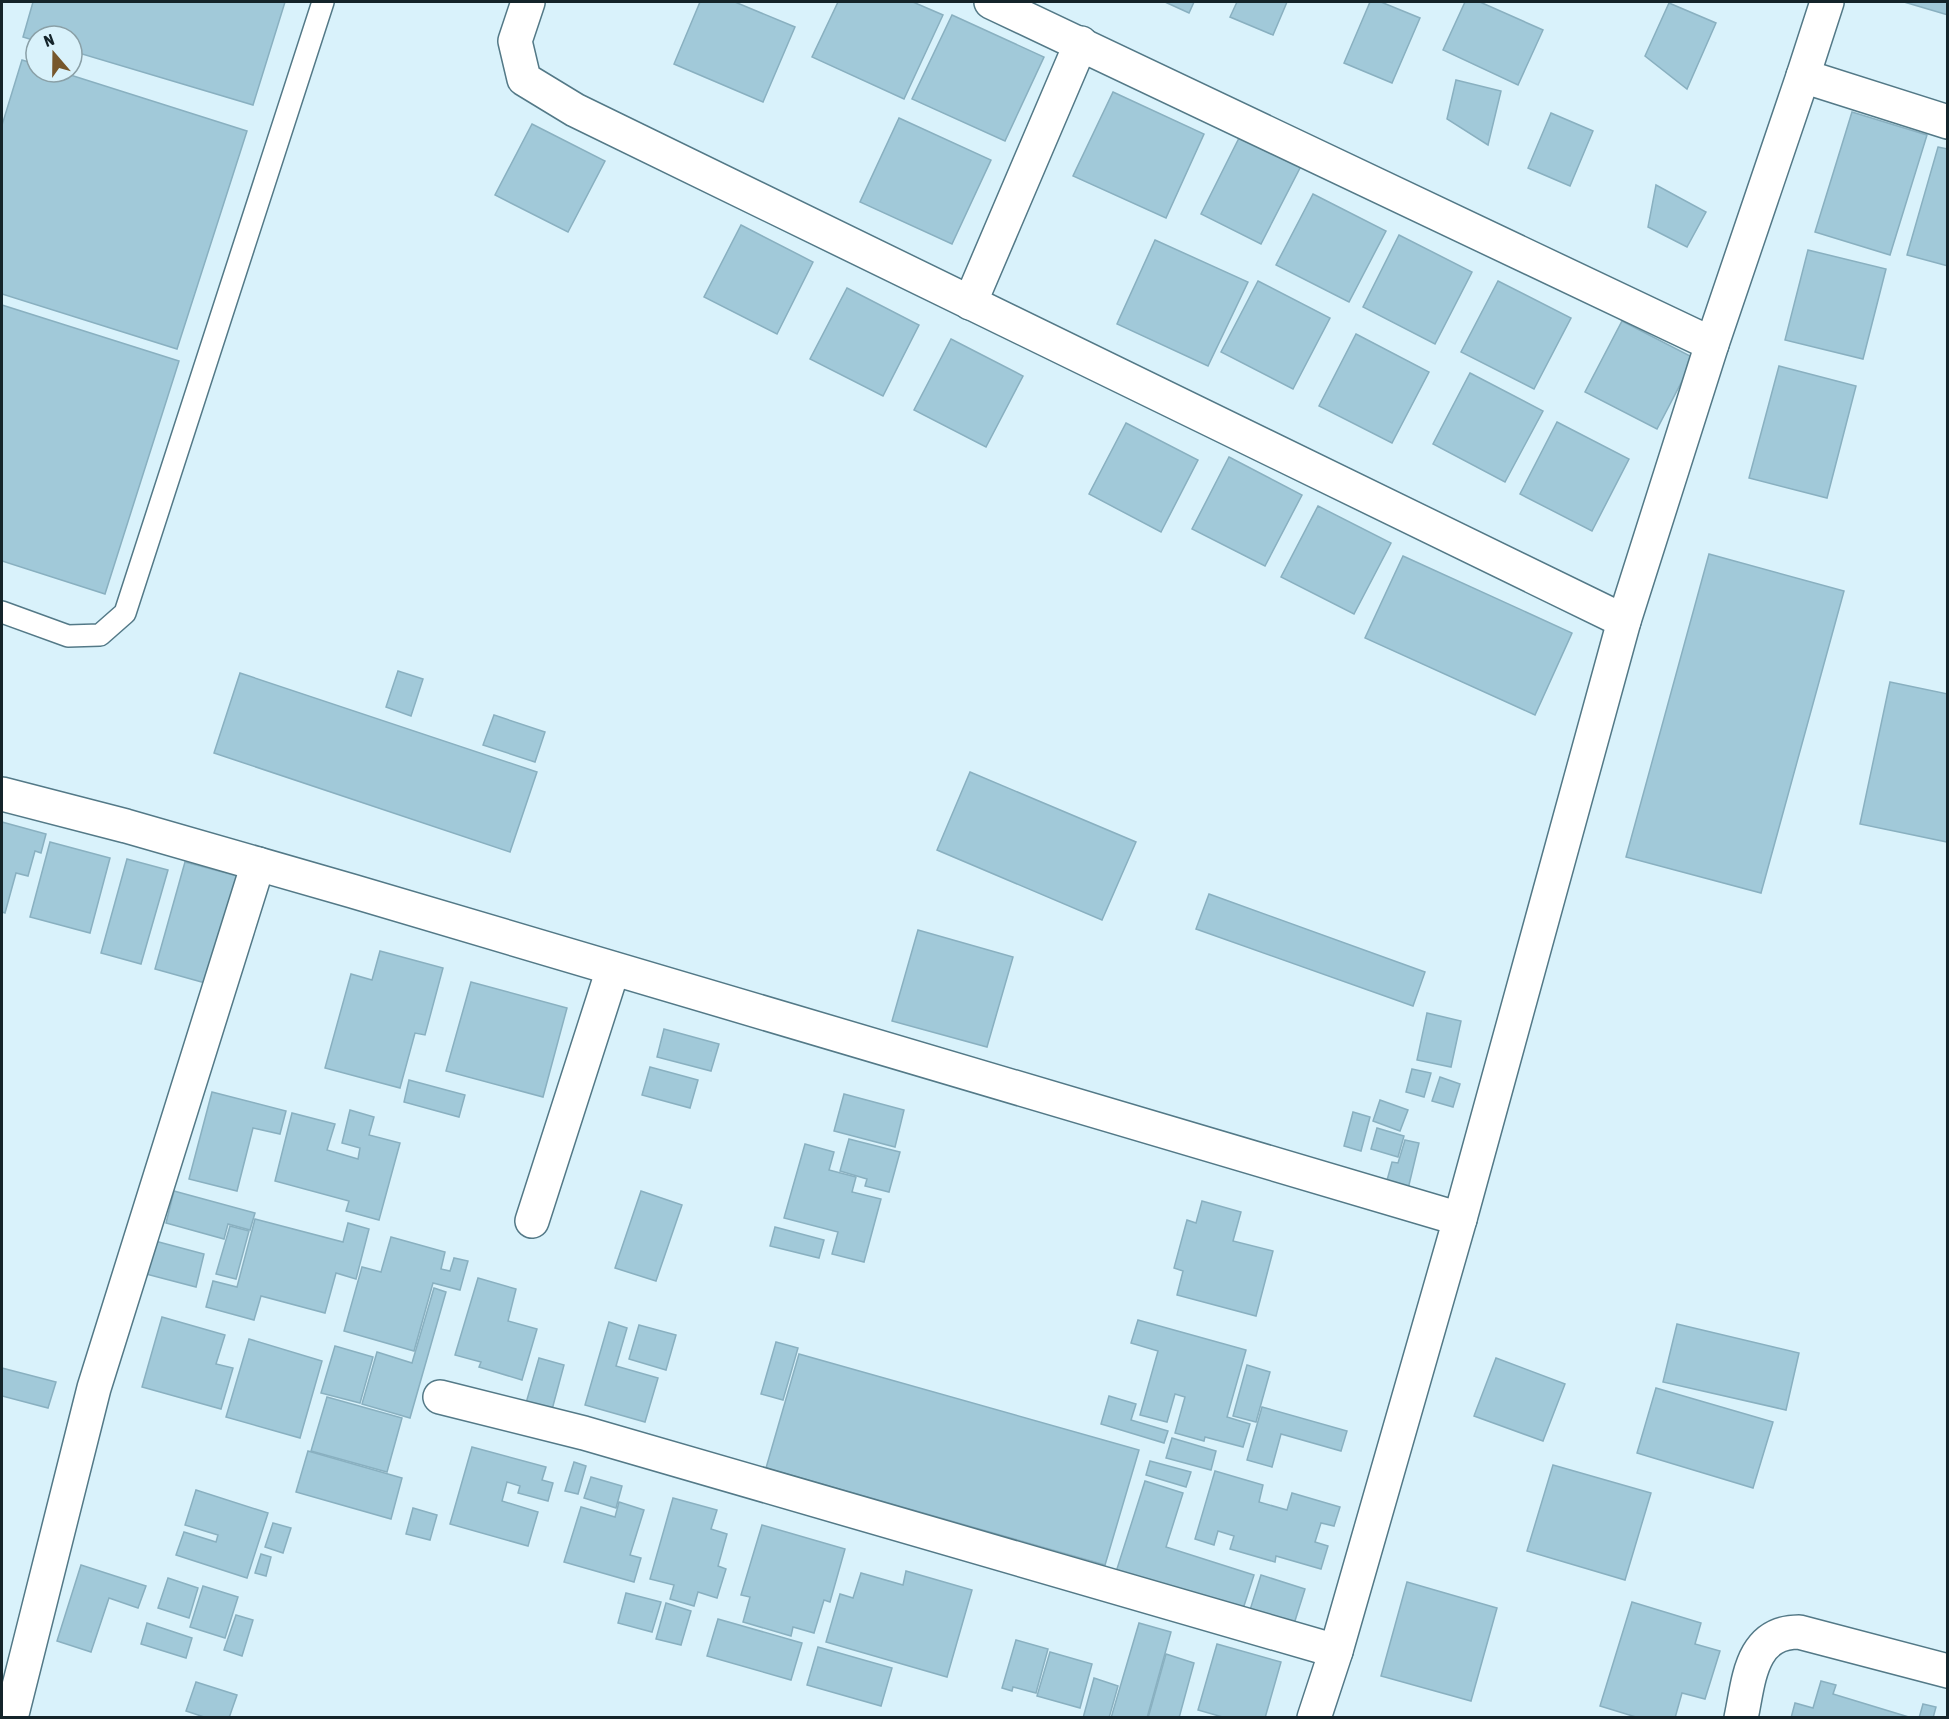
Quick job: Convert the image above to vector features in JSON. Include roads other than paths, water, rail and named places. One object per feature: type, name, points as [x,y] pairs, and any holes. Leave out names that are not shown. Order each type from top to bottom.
[{"type":"street","points":[[528,2],[515,40],[524,79],[575,110],[1624,621]]},
{"type":"street","points":[[991,2],[1712,344]]},
{"type":"street","points":[[1314,1718],[1336,1651],[1460,1219],[1624,621],[1712,344],[1827,2]]},
{"type":"street","points":[[970,303],[1081,43]]},
{"type":"street","points":[[1803,76],[1947,122]]},
{"type":"street","points":[[2,794],[126,826],[258,864],[1460,1219]]},
{"type":"street","points":[[11,1718],[94,1388],[258,864]]},
{"type":"street","points":[[532,1221],[612,969]]},
{"type":"street","points":[[440,1397],[584,1433],[1336,1651]]},
{"type":"street","points":[[1741,1718],[1754,1658],[1774,1636],[1785,1632],[1799,1632],[1947,1671]]},
{"type":"lane","points":[[2,612],[68,636],[100,635],[125,613],[323,2]]}]
